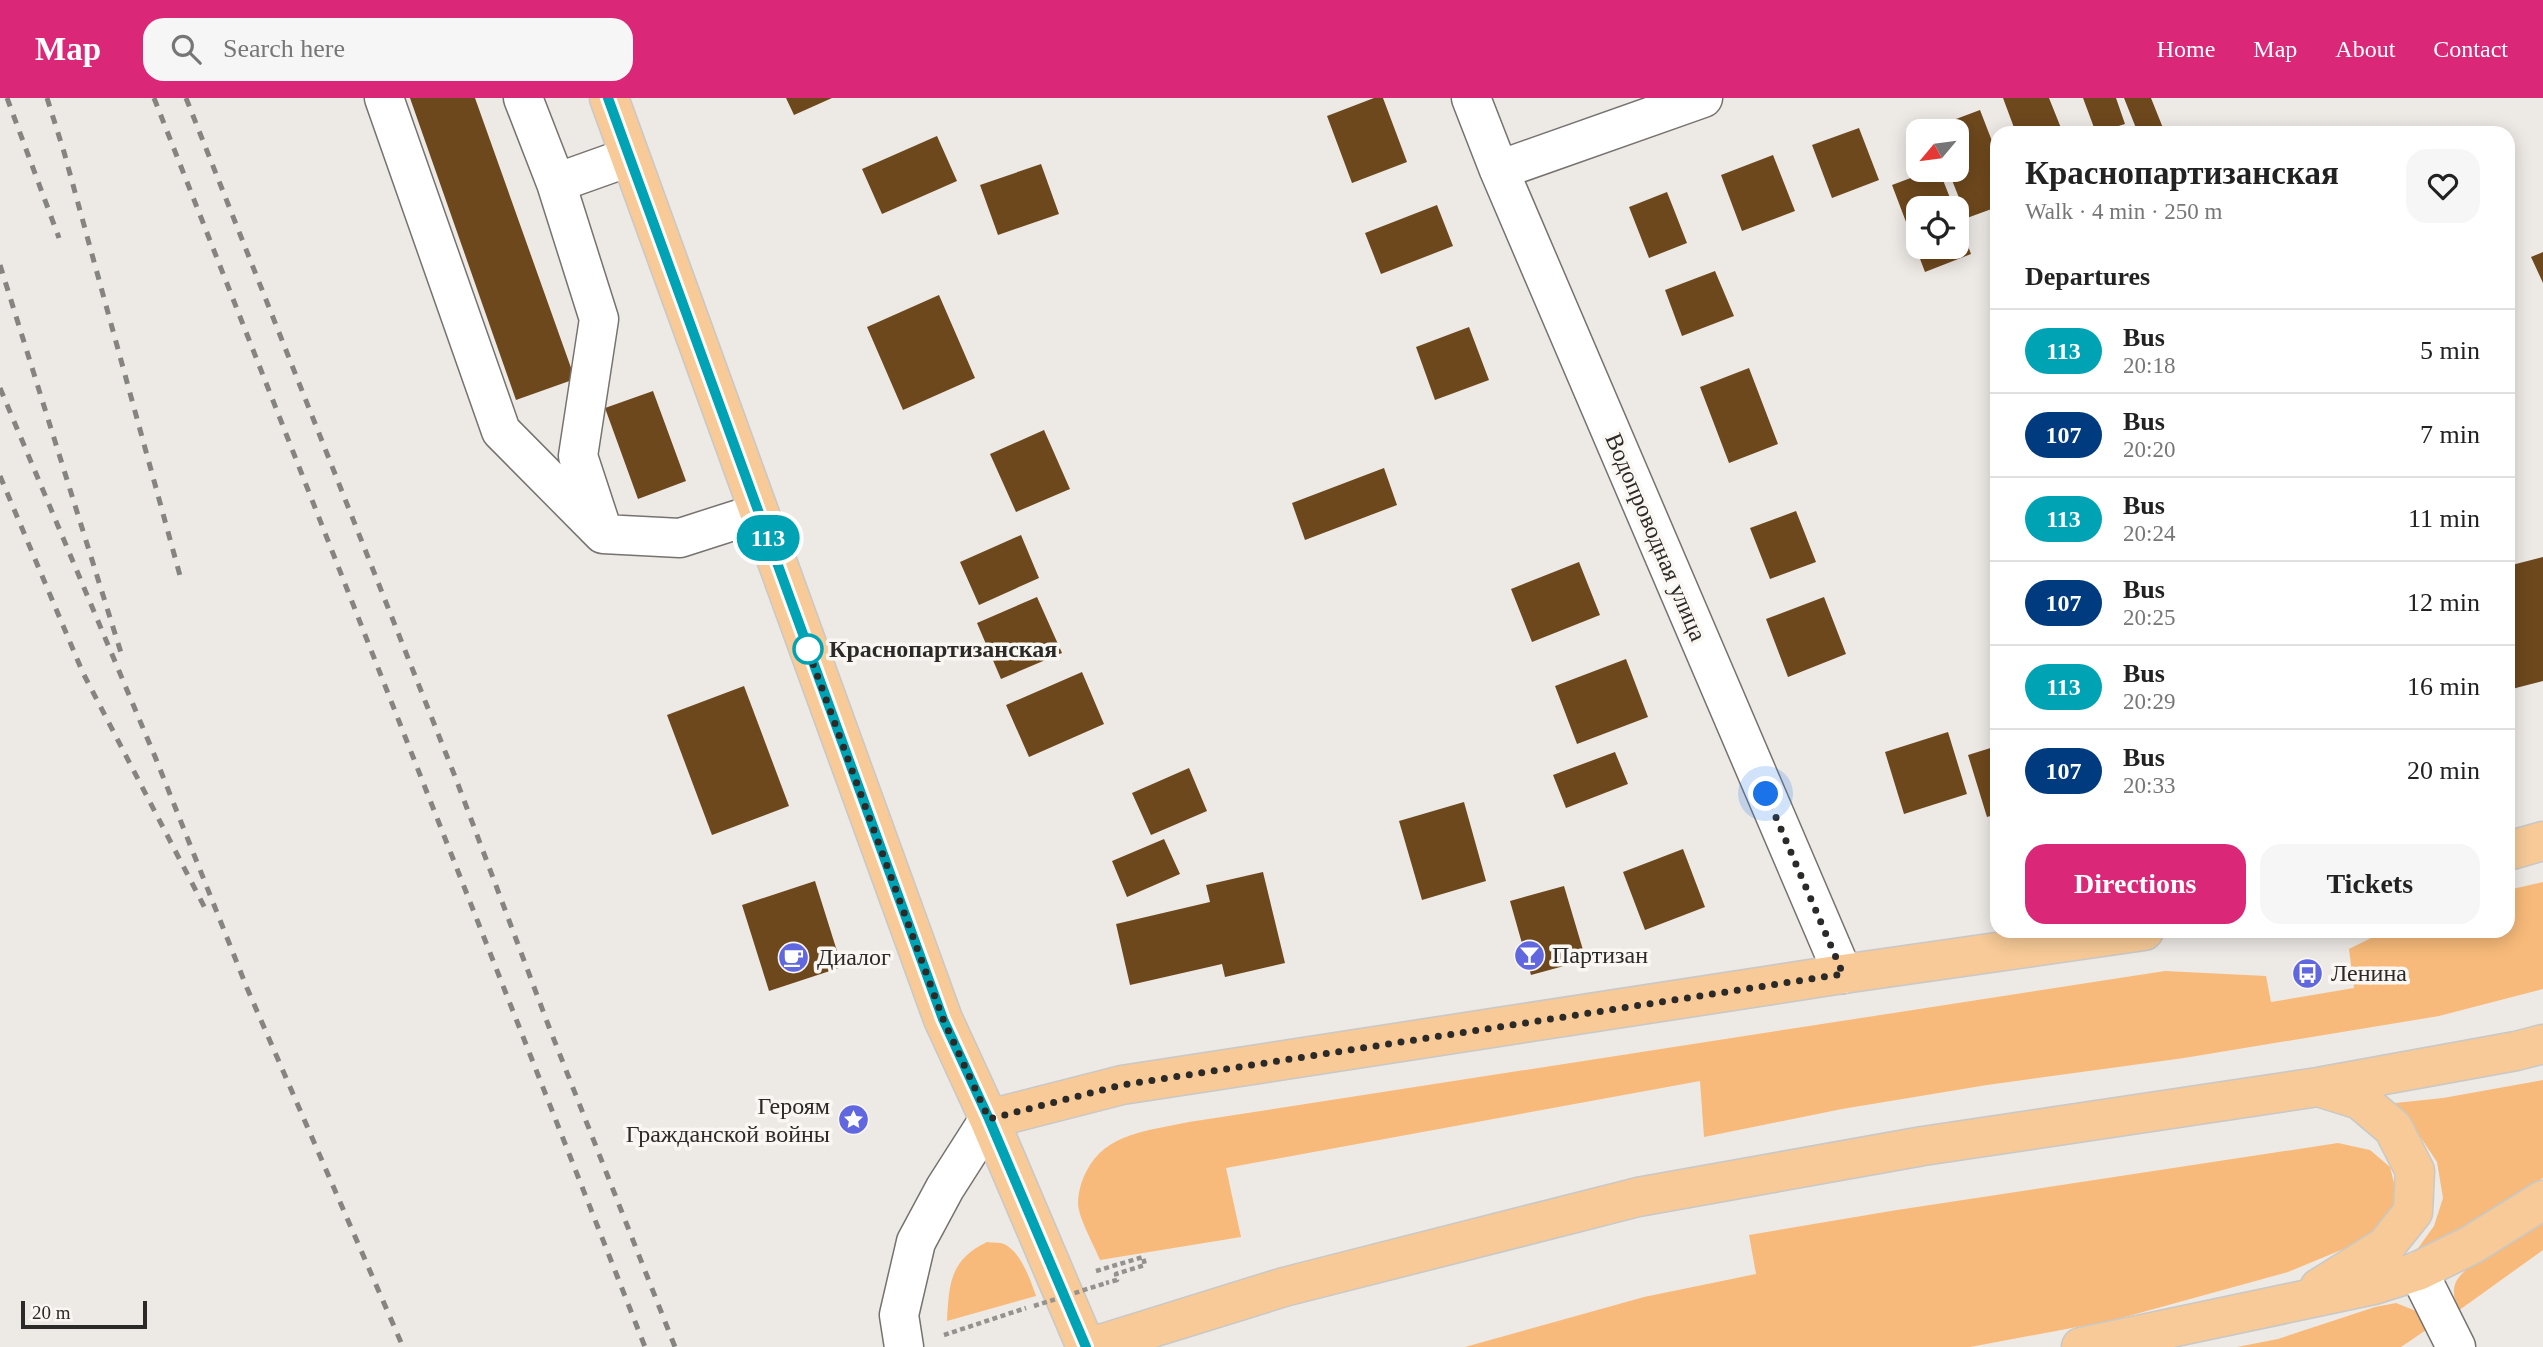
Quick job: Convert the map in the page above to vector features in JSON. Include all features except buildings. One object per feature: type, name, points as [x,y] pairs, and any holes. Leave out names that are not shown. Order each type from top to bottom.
[{"type":"main road","points":[[608,98],[943,1019],[989,1119],[1086,1347]]},
{"type":"main road","points":[[989,1119],[1122,1085],[2095,938]]},
{"type":"main road","points":[[1091,1347],[1284,1287],[1638,1197],[1923,1146],[2318,1087],[2543,1044]]},
{"type":"main road","points":[[2300,1300],[2385,1247],[2413,1212],[2415,1171],[2393,1128],[2360,1100],[2318,1087]]},
{"type":"main road","points":[[2081,1347],[2374,1285],[2418,1271],[2472,1245],[2543,1200]]},
{"type":"street","points":[[384,98],[501,431],[603,534],[680,538],[758,513]]},
{"type":"street","points":[[523,98],[556,183],[599,318],[578,456],[603,534]]},
{"type":"street","name":"Водопроводная улица","points":[[1471,98],[1499,170],[1843,974]]},
{"type":"street","points":[[1499,170],[1703,98]]},
{"type":"street","points":[[556,183],[629,157]]},
{"type":"street","points":[[921,1342],[899,1315],[916,1242],[945,1188],[989,1119]]},
{"type":"street","points":[[2418,1271],[2456,1347]]},
{"type":"path","points":[[921,1342],[1117,1280],[1116,1274],[1145,1265],[1143,1257],[1091,1272]]},
{"type":"shaded area","points":[[2543,882],[2543,989],[2439,1016],[2184,1058],[1987,1085],[1842,1109],[1704,1137],[1700,1081],[1226,1168],[1241,1237],[1100,1260],[1079,1210],[1081,1184],[1095,1159],[1117,1141],[1144,1131],[2165,971],[2266,976],[2271,1002],[2354,988],[2349,949],[2371,938],[2515,938],[2515,888]]},
{"type":"shaded area","points":[[2543,1080],[2543,1178],[2475,1222],[2416,1251],[2434,1226],[2443,1198],[2437,1162],[2415,1129],[2386,1104],[2443,1098]]},
{"type":"shaded area","points":[[2338,1143],[2370,1150],[2390,1167],[2397,1195],[2391,1220],[2358,1243],[2288,1272],[2114,1320],[1970,1347],[1465,1347],[1644,1297],[1756,1274],[1749,1235]]},
{"type":"shaded area","points":[[2543,1219],[2543,1250],[2458,1311],[2454,1288],[2464,1272],[2485,1255]]},
{"type":"shaded area","points":[[987,1242],[1004,1244],[1015,1253],[1036,1296],[947,1321],[954,1274],[965,1257]]},
{"type":"shaded area","points":[[2396,1303],[2416,1311],[2429,1328],[2401,1347],[2237,1347],[2278,1339],[2375,1307]]},
{"type":"railway","points":[[7,98],[59,238]]},
{"type":"railway","points":[[47,98],[182,583]]},
{"type":"railway","points":[[154,98],[645,1347]]},
{"type":"railway","points":[[186,98],[456,779],[549,1027],[675,1347]]},
{"type":"railway","points":[[0,265],[122,656]]},
{"type":"railway","points":[[0,388],[156,759],[247,988],[403,1347]]},
{"type":"railway","points":[[0,476],[83,673],[208,914]]},
{"type":"bus line","name":"113","points":[[608,98],[943,1019],[989,1119],[1086,1347]]},
{"type":"place","name":"Краснопартизанская","points":[[808,649]]},
{"type":"place","name":"Партизан","points":[[1529,955]]},
{"type":"place","name":"Диалог","points":[[794,957]]},
{"type":"place","name":"Ленина","points":[[2308,973]]},
{"type":"place","name":"Героям Гражданской войны","points":[[853,1120]]},
{"type":"route","points":[[808,649],[804,639],[943,1019],[989,1119],[1122,1085],[1843,974],[1766,794]]}]
